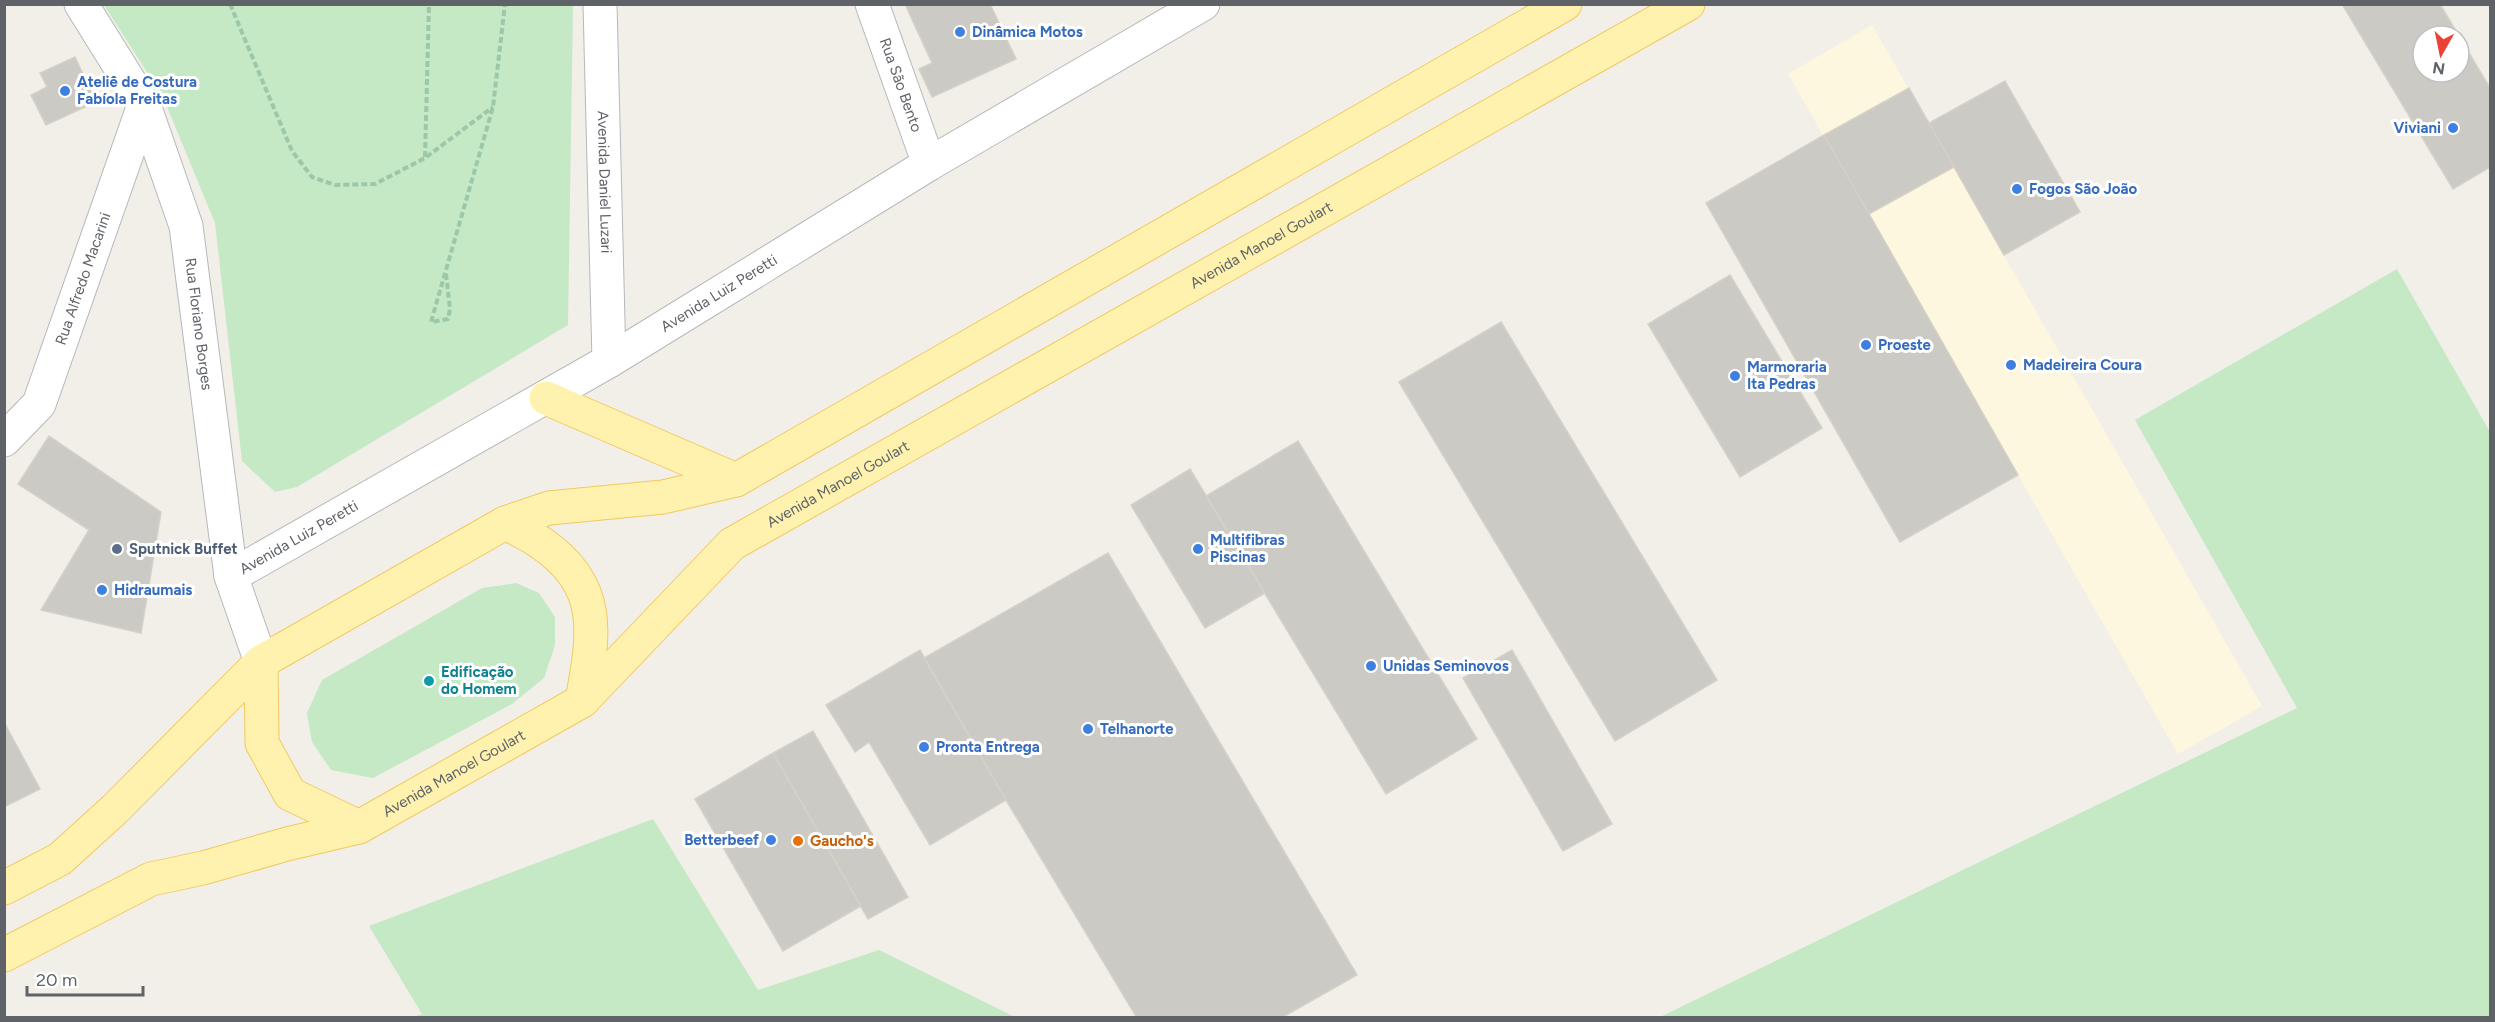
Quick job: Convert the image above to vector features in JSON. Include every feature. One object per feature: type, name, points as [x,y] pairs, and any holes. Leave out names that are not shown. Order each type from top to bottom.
[{"type":"main road","points":[[4,888],[60,859],[115,809],[261,662],[505,523],[549,508],[663,497],[736,480],[1564,4]]},
{"type":"main road","name":"Avenida Manoel Goulart","points":[[4,955],[151,879],[359,827],[582,701],[732,544],[1688,4]]},
{"type":"main road","points":[[546,398],[736,480]]},
{"type":"main road","points":[[505,523],[542,543],[570,569],[588,597],[592,630],[590,661],[582,701]]},
{"type":"main road","points":[[261,662],[262,743],[290,794],[359,827]]},
{"type":"street","name":"Rua Floriano Borges","points":[[81,4],[144,105],[186,226],[231,576],[261,662]]},
{"type":"street","name":"Avenida Daniel Luzari","points":[[600,4],[609,361]]},
{"type":"street","name":"Rua São Bento","points":[[872,4],[929,164]]},
{"type":"street","name":"Avenida Luiz Peretti","points":[[231,576],[609,361],[929,164],[1203,4]]},
{"type":"street","name":"Rua Alfredo Macarini","points":[[4,440],[39,404],[144,105]]},
{"type":"path","points":[[230,4],[292,151],[312,177],[335,186],[375,184],[425,158],[493,107]]},
{"type":"path","points":[[425,158],[429,4]]},
{"type":"path","points":[[446,274],[450,309],[448,319],[431,322],[493,107],[505,4]]},
{"type":"shaded area","name":"Madeireira Coura","points":[[1872,25],[2262,706],[2178,754],[1788,74]]},
{"type":"green space","points":[[104,5],[573,5],[568,325],[297,487],[275,492],[242,461],[215,223],[163,97]]},
{"type":"green space","points":[[2397,269],[2490,432],[2490,1017],[1660,1017],[2297,708],[2135,420]]},
{"type":"green space","points":[[516,583],[539,593],[555,617],[555,645],[544,678],[512,704],[373,778],[331,770],[312,742],[307,713],[322,680],[482,588]]},
{"type":"green space","points":[[653,819],[758,990],[879,950],[1015,1017],[414,1017],[422,1014],[369,926]]},
{"type":"building","name":"Dinâmica Motos","points":[[905,4],[990,4],[1016,59],[932,97],[919,69],[932,63]]},
{"type":"building","name":"Viviani","points":[[2342,4],[2440,4],[2452,24],[2411,24],[2411,84],[2471,84],[2471,56],[2490,88],[2490,167],[2453,189]]},
{"type":"building","name":"Ateliê de Costura Fabíola Freitas","points":[[75,57],[96,102],[46,125],[31,95],[47,87],[40,73]]},
{"type":"building","name":"Fogos São João","points":[[2005,81],[2080,212],[2004,255],[1929,123]]},
{"type":"building","points":[[1909,88],[1954,167],[1869,214],[1824,135]]},
{"type":"building","name":"Proeste","points":[[1824,135],[2018,475],[1900,542],[1706,203]]},
{"type":"building","name":"Marmoraria Ita Pedras","points":[[1730,275],[1822,428],[1740,477],[1648,324]]},
{"type":"building","points":[[1501,322],[1717,680],[1615,741],[1399,382]]},
{"type":"building","points":[[49,436],[161,512],[141,633],[41,610],[89,530],[18,484]]},
{"type":"building","points":[[1298,441],[1477,739],[1386,794],[1206,496]]},
{"type":"building","name":"Multifibras Piscinas","points":[[1190,469],[1265,593],[1205,628],[1131,505]]},
{"type":"building","name":"Telhanorte","points":[[1108,553],[1357,975],[1281,1018],[1137,1018],[924,658]]},
{"type":"building","name":"Pronta Entrega","points":[[920,650],[1006,800],[930,845],[869,742],[855,752],[826,705]]},
{"type":"building","points":[[1512,650],[1612,824],[1563,851],[1463,678]]},
{"type":"building","points":[[4,722],[40,789],[4,807]]},
{"type":"building","points":[[813,731],[908,897],[868,919],[773,753]]},
{"type":"building","name":"Betterbeef","points":[[773,753],[861,906],[783,951],[695,799]]},
{"type":"place","name":"Dinâmica Motos","points":[[960,32]]},
{"type":"place","name":"Ateliê de Costura Fabíola Freitas","points":[[65,91]]},
{"type":"place","name":"Viviani","points":[[2453,128]]},
{"type":"place","name":"Fogos São João","points":[[2017,189]]},
{"type":"place","name":"Proeste","points":[[1866,345]]},
{"type":"place","name":"Madeireira Coura","points":[[2011,365]]},
{"type":"place","name":"Marmoraria Ita Pedras","points":[[1735,376]]},
{"type":"place","name":"Sputnick Buffet","points":[[117,549]]},
{"type":"place","name":"Multifibras Piscinas","points":[[1198,549]]},
{"type":"place","name":"Hidraumais","points":[[102,590]]},
{"type":"place","name":"Unidas Seminovos","points":[[1371,666]]},
{"type":"place","name":"Edificação do Homem","points":[[429,681]]},
{"type":"place","name":"Telhanorte","points":[[1088,729]]},
{"type":"place","name":"Pronta Entrega","points":[[924,747]]},
{"type":"place","name":"Betterbeef","points":[[771,840]]},
{"type":"place","name":"Gaucho's","points":[[798,841]]}]
